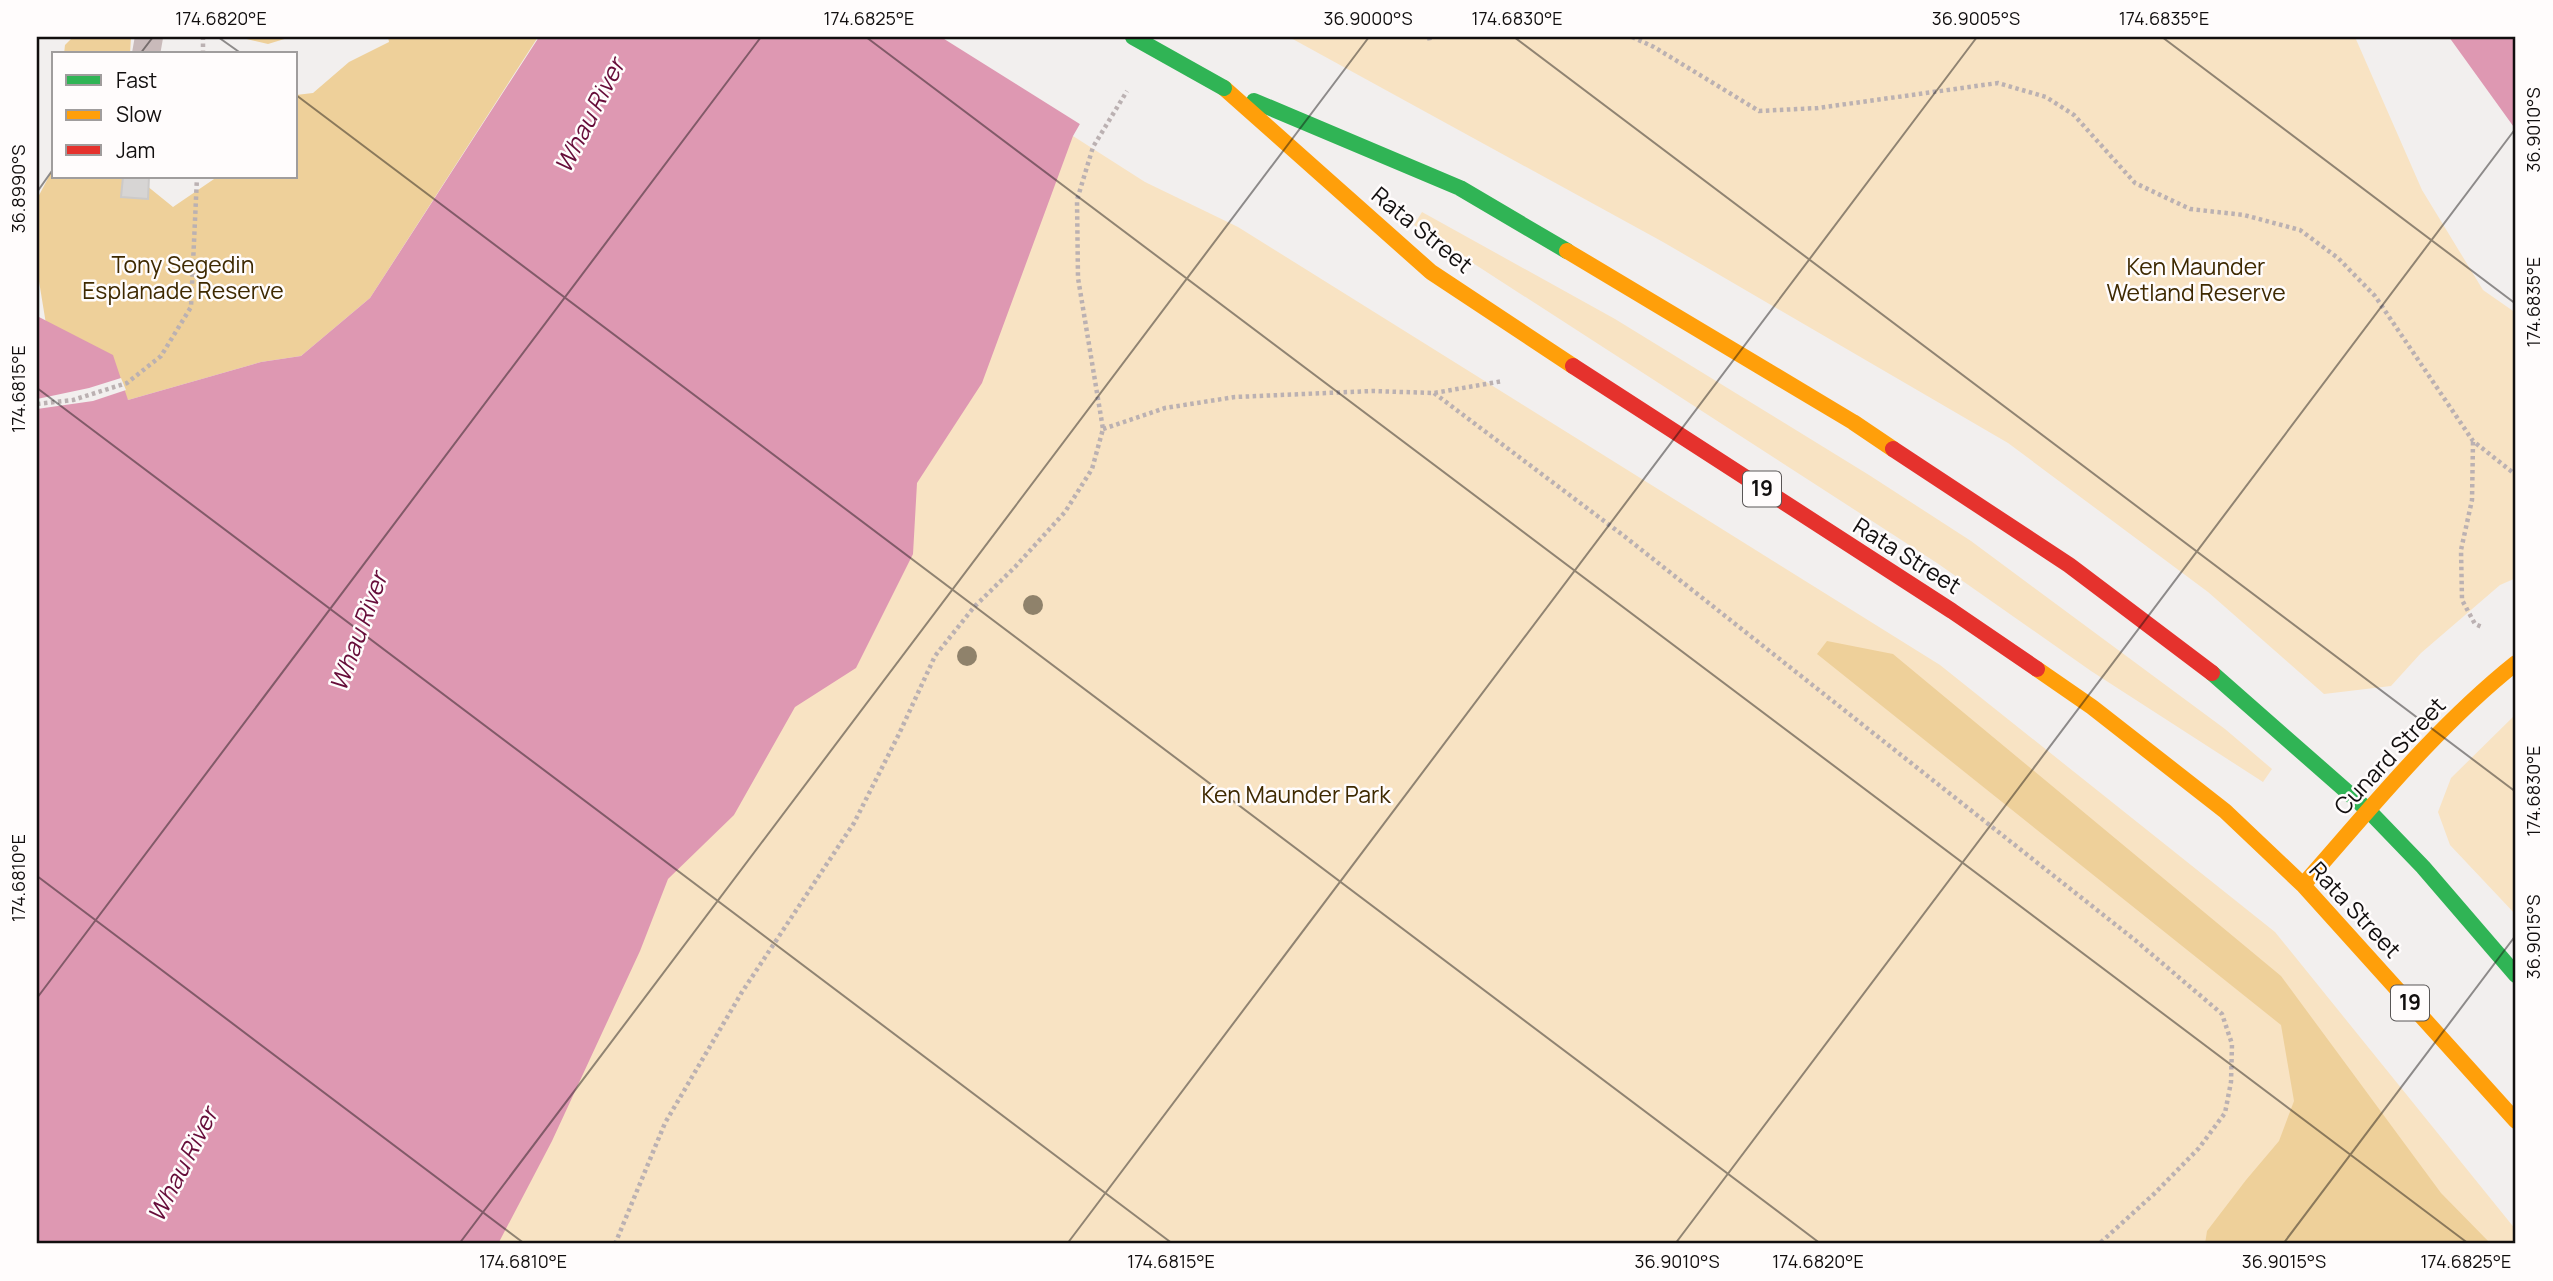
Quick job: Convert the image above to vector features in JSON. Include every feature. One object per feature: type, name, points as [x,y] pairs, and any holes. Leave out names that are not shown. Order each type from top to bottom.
[{"type":"main road","name":"Rata Street","points":[[1133,37],[1223,88],[1460,188],[1853,422],[2070,565],[2228,685],[2369,811],[2423,867],[2516,975]]},
{"type":"main road","name":"Rata Street","points":[[1223,88],[1431,272],[1952,611],[2092,707],[2225,811],[2303,885],[2516,1121]]},
{"type":"main road","name":"Cunard Street","points":[[2303,885],[2398,777],[2480,692],[2516,663]]},
{"type":"path","points":[[1632,37],[1654,47],[1759,111],[1818,108],[1998,83],[2046,97],[2074,115],[2134,183],[2190,209],[2244,215],[2300,230],[2338,258],[2375,296],[2473,441],[2516,475]]},
{"type":"path","points":[[615,1244],[665,1123],[742,992],[854,824],[934,656],[974,607],[1065,512],[1092,469],[1103,429],[1078,278],[1077,200],[1093,147],[1134,81]]},
{"type":"path","points":[[37,404],[73,400],[127,383],[161,356],[191,307],[197,178]]},
{"type":"path","points":[[1103,429],[1165,408],[1235,397],[1372,391],[1434,393],[1508,380]]},
{"type":"path","points":[[1434,393],[1624,536],[2135,940],[2222,1014],[2232,1044],[2231,1082],[2225,1113],[2199,1148],[2099,1244]]},
{"type":"path","points":[[2473,441],[2472,500],[2461,550],[2462,600],[2475,624],[2491,632]]},
{"type":"green space","points":[[73,37],[131,37],[130,52],[64,52],[65,45]]},
{"type":"green space","points":[[238,37],[291,37],[268,44]]},
{"type":"green space","name":"Tony Segedin Esplanade Reserve","points":[[388,37],[538,37],[370,298],[301,356],[261,362],[128,400],[46,324],[37,269],[37,199],[52,171],[52,178],[137,178],[173,207],[216,178],[298,178],[298,95],[313,93],[349,62],[389,42]]},
{"type":"green space","name":"Ken Maunder Park","points":[[902,37],[1073,136],[1145,182],[1238,227],[1940,665],[2275,932],[2516,1230],[2516,1244],[352,1244]]},
{"type":"green space","name":"Ken Maunder Wetland Reserve","points":[[1289,37],[2355,37],[2422,190],[2483,290],[2516,313],[2516,578],[2500,585],[2421,653],[2391,686],[2324,694],[2208,592],[2008,443],[1663,242]]},
{"type":"green space","points":[[1422,212],[1615,319],[1971,541],[2225,729],[2272,769],[2263,782],[2091,671],[1937,563],[1414,225]]},
{"type":"green space","points":[[1827,641],[1893,654],[2281,976],[2441,1193],[2491,1244],[2205,1244],[2207,1231],[2279,1141],[2294,1101],[2281,1025],[1817,654]]},
{"type":"green space","points":[[2516,714],[2516,915],[2450,845],[2438,812],[2451,778]]},
{"type":"water","name":"Whau River","points":[[539,37],[1130,37],[1073,136],[982,383],[917,483],[913,554],[856,668],[795,707],[734,815],[668,879],[640,951],[552,1141],[498,1244],[37,1244],[37,316],[113,355],[128,400],[261,362],[301,356],[370,298]]},
{"type":"water","points":[[2449,37],[2516,37],[2516,130]]},
{"type":"pier","points":[[941,37],[1134,37],[1083,126]]},
{"type":"pier","points":[[121,378],[126,390],[93,401],[37,409],[37,399]]},
{"type":"building","points":[[123,178],[149,178],[148,199],[121,197]]},
{"type":"traffic: fast","points":[[1133,37],[1224,88]]},
{"type":"traffic: fast","points":[[1254,101],[1460,188],[1567,251]]},
{"type":"traffic: fast","points":[[2212,673],[2369,811],[2423,867],[2516,975]]},
{"type":"traffic: slow","points":[[1224,88],[1431,272],[1573,366]]},
{"type":"traffic: slow","points":[[1567,251],[1853,422],[1893,449]]},
{"type":"traffic: slow","points":[[2303,885],[2431,741],[2516,663]]},
{"type":"traffic: slow","points":[[2037,669],[2092,707],[2225,811],[2303,885],[2516,1121]]},
{"type":"traffic: jam","points":[[1573,366],[2037,669]]},
{"type":"traffic: jam","points":[[1893,449],[2069,565],[2212,673]]}]
